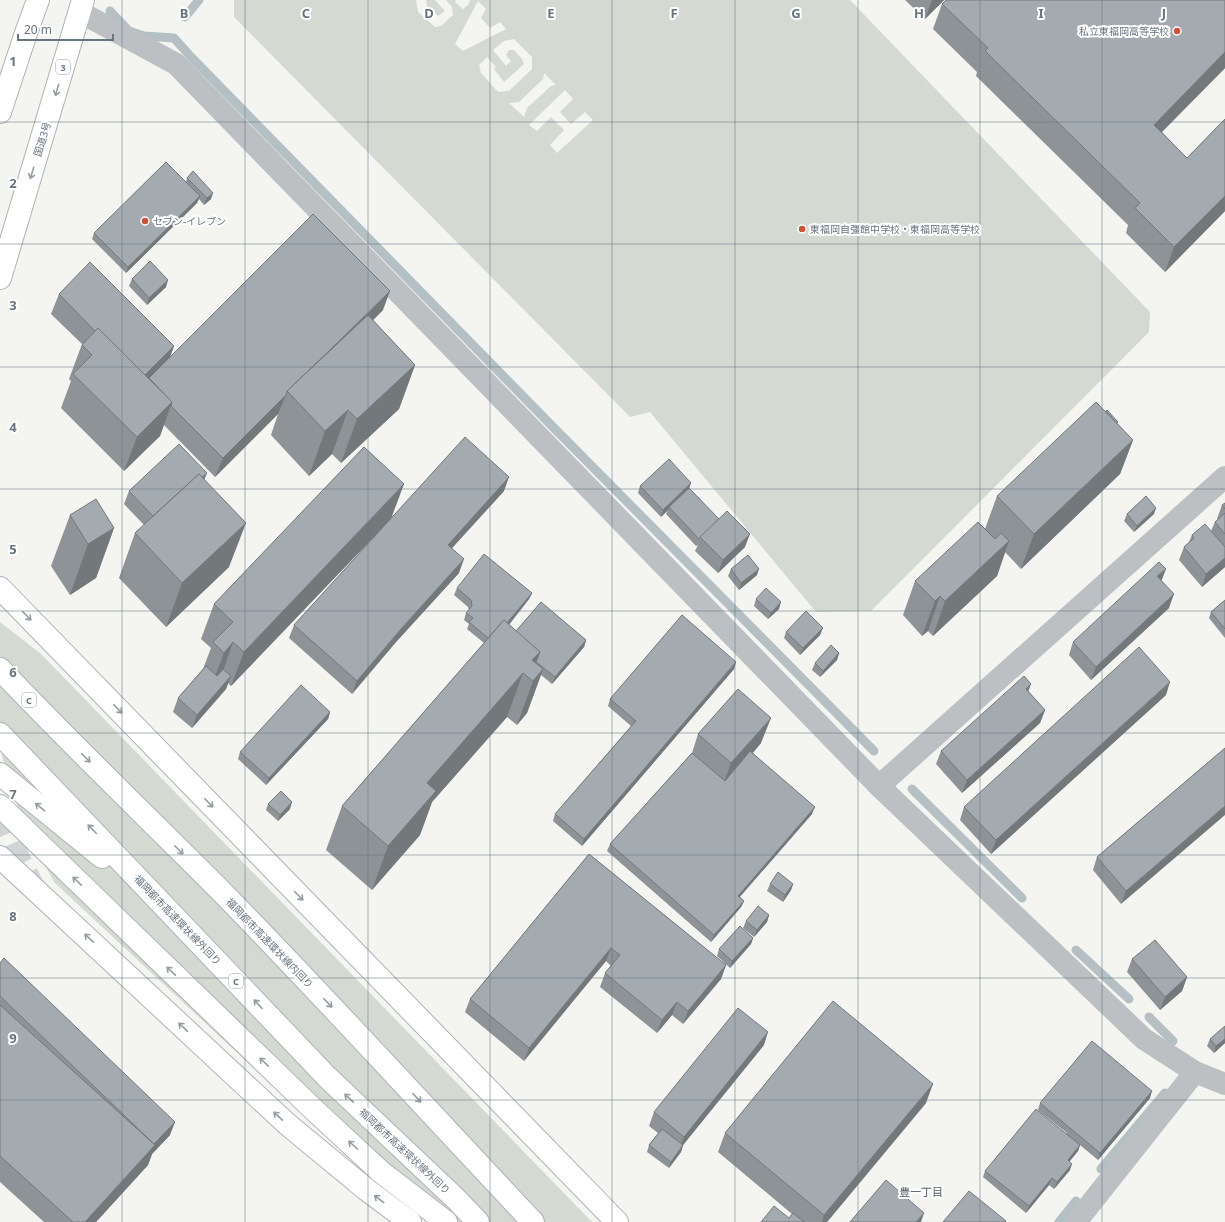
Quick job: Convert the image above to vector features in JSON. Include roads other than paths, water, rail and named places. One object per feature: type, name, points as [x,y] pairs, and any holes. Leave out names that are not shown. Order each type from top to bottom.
[{"type":"main road","points":[[0,112],[38,0]]},
{"type":"main road","name":"国道3号","points":[[0,278],[81,6]]},
{"type":"main road","points":[[0,80],[26,33]]},
{"type":"main road","points":[[0,588],[616,1222]]},
{"type":"main road","points":[[0,660],[58,731]]},
{"type":"main road","name":"福岡都市高速環状線内回り","points":[[0,669],[58,731],[218,889],[369,1046],[533,1222]]},
{"type":"main road","name":"福岡都市高速環状線外回り","points":[[0,734],[179,920],[327,1078],[456,1199],[478,1222]]},
{"type":"main road","points":[[0,774],[179,920]]},
{"type":"main road","points":[[0,806],[312,1108],[381,1172],[446,1222]]},
{"type":"main road","points":[[0,854],[287,1124],[367,1190],[410,1222]]},
{"type":"main road","points":[[0,857],[35,888]]},
{"type":"street","points":[[81,6],[176,64],[879,786],[1144,1039],[1195,1072],[1225,1084]]},
{"type":"street","points":[[879,786],[1225,477]]},
{"type":"street","points":[[1076,1222],[1195,1072]]},
{"type":"waterway","points":[[185,17],[199,0]]},
{"type":"waterway","points":[[110,11],[129,31],[144,36],[174,38],[555,429],[874,751]]},
{"type":"waterway","points":[[912,789],[1022,898]]},
{"type":"waterway","points":[[1076,950],[1129,999]]},
{"type":"waterway","points":[[1149,1017],[1173,1041]]},
{"type":"waterway","points":[[1101,1169],[1165,1093]]},
{"type":"waterway","points":[[1059,1222],[1076,1201]]},
{"type":"tunnel","points":[[0,813],[19,858],[34,887]]},
{"type":"place","name":"私立東福岡高等学校","points":[[1177,31]]},
{"type":"place","name":"セブン-イレブン","points":[[145,221]]},
{"type":"place","name":"東福岡自彊館中学校・東福岡高等学校","points":[[802,229]]},
{"type":"district","name":"豊一丁目","points":[[921,1191]]}]
